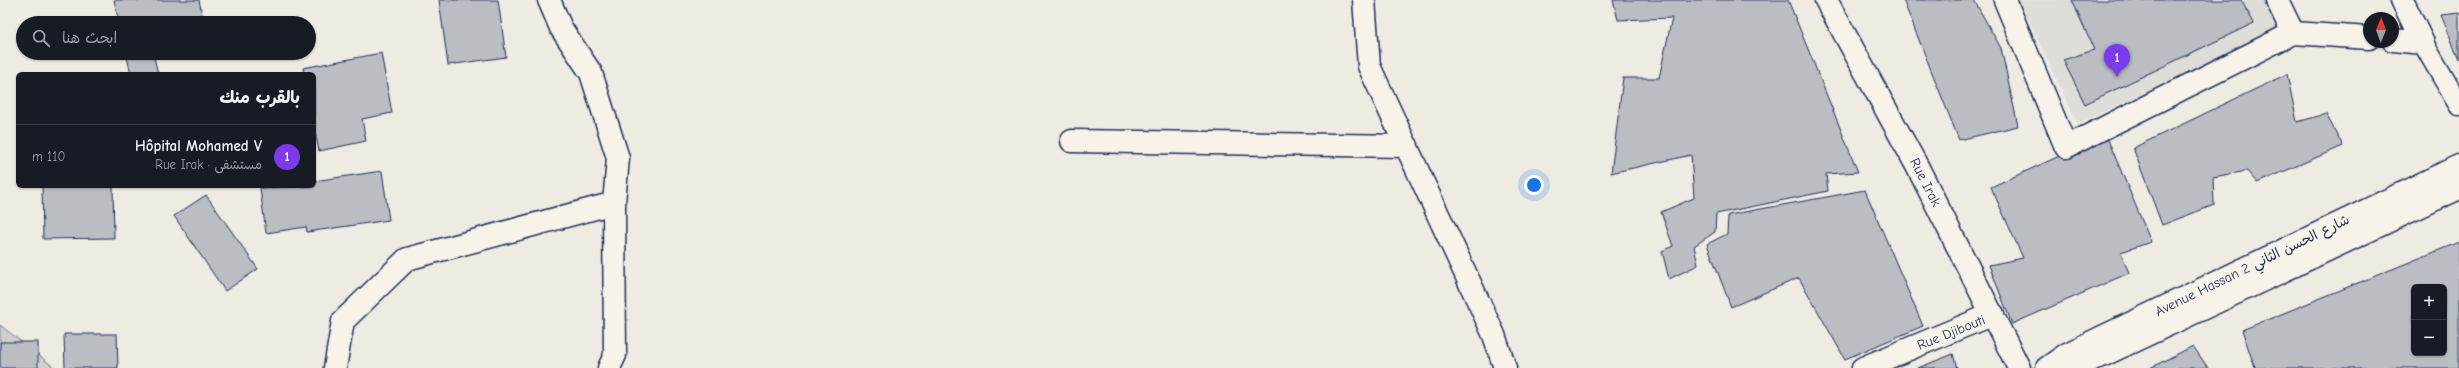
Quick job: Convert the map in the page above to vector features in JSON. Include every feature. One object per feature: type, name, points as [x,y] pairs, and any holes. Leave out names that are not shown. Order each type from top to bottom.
[{"type":"street","points":[[549,0],[561,28],[591,73],[618,158],[614,203],[615,355],[609,368]]},
{"type":"street","points":[[1364,0],[1369,66],[1494,335],[1505,368]]},
{"type":"street","name":"Rue Irak","points":[[1826,0],[1917,166],[1994,314],[2019,368]]},
{"type":"street","points":[[2005,0],[2066,147],[2293,32],[2363,38]]},
{"type":"street","points":[[2276,0],[2293,32]]},
{"type":"street","points":[[2402,0],[2423,43]]},
{"type":"street","points":[[2399,41],[2423,43]]},
{"type":"street","points":[[1072,141],[1407,146]]},
{"type":"street","name":"Avenue Hassan 2 شارع الحسن الثاني","points":[[2047,368],[2067,354],[2459,166]]},
{"type":"street","name":"Avenue Hassan 2 شارع الحسن الثاني","points":[[2076,368],[2459,188]]},
{"type":"street","points":[[335,368],[343,321],[407,259],[614,203]]},
{"type":"street","name":"Rue Djibouti","points":[[1863,368],[1994,314]]},
{"type":"lane","points":[[2423,43],[2459,105]]},
{"type":"shaded area","points":[[2019,0],[2263,0],[2279,30],[2078,124]]},
{"type":"shaded area","points":[[0,325],[55,368],[0,368]]},
{"type":"building","points":[[114,0],[199,0],[202,16],[117,16]]},
{"type":"building","points":[[439,0],[498,0],[506,57],[448,65]]},
{"type":"building","points":[[1613,0],[1788,0],[1858,172],[1826,174],[1828,191],[1716,214],[1715,232],[1694,246],[1698,265],[1669,279],[1662,251],[1673,246],[1661,212],[1694,198],[1691,155],[1611,173],[1623,78],[1659,78],[1672,18],[1618,20]]},
{"type":"building","points":[[1903,0],[1974,0],[2001,48],[2018,126],[1959,140]]},
{"type":"building","points":[[2072,0],[2241,0],[2254,23],[2085,104],[2063,60],[2094,50]]},
{"type":"building","points":[[2459,13],[2459,59],[2441,15]]},
{"type":"building","points":[[381,53],[392,113],[362,119],[366,141],[319,151],[316,137],[316,72],[304,72],[303,68]]},
{"type":"building","points":[[128,60],[155,60],[158,72],[131,72]]},
{"type":"building","points":[[2287,74],[2297,122],[2326,114],[2343,146],[2257,183],[2247,171],[2213,177],[2214,205],[2162,225],[2133,148]]},
{"type":"building","points":[[2106,135],[2151,242],[2121,252],[2129,273],[2012,324],[1989,265],[2023,258],[1991,187]]},
{"type":"building","points":[[382,171],[389,220],[307,232],[306,227],[266,233],[260,188],[316,188],[316,181]]},
{"type":"building","points":[[42,188],[113,188],[114,238],[43,239]]},
{"type":"building","points":[[1865,190],[1923,326],[1845,359],[1799,278],[1731,307],[1707,244],[1727,234],[1728,215]]},
{"type":"building","points":[[206,195],[258,269],[225,291],[174,216]]},
{"type":"building","points":[[2459,242],[2459,368],[2255,368],[2242,330]]},
{"type":"building","points":[[64,334],[117,334],[118,368],[65,368]]},
{"type":"building","points":[[0,342],[38,342],[38,368],[0,368]]},
{"type":"building","points":[[2193,346],[2208,368],[2150,368]]},
{"type":"building","points":[[1953,354],[1957,368],[1918,368]]},
{"type":"place","name":"Hôpital Mohamed V","points":[[2117,77]]}]
